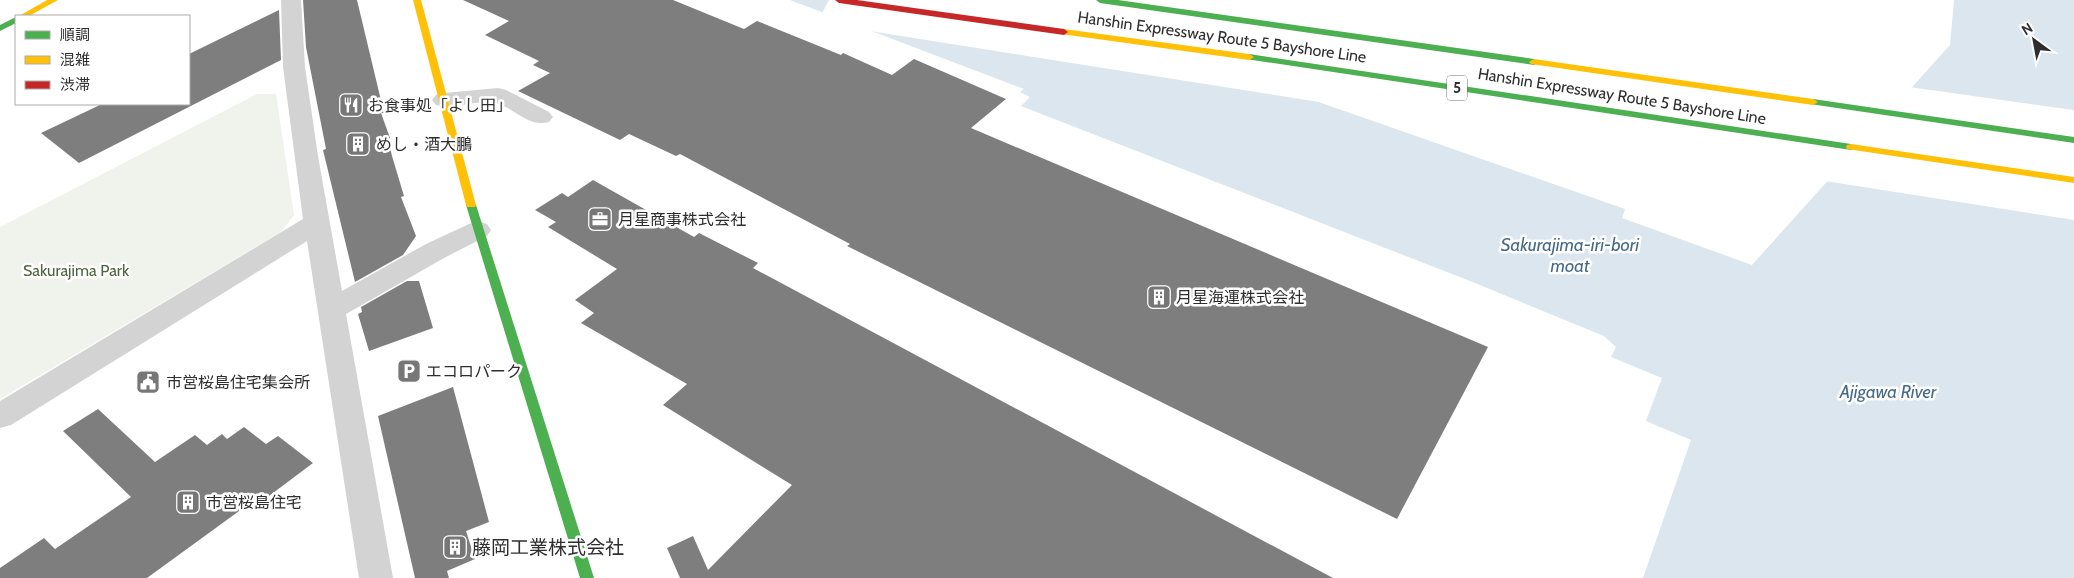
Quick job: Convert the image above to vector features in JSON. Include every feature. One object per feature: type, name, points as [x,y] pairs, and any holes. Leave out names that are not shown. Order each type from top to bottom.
[{"type":"main road","points":[[25,15],[54,0]]},
{"type":"main road","points":[[417,0],[478,230],[580,568],[588,578]]},
{"type":"main road","name":"Hanshin Expressway Route 5 Bayshore Line","points":[[839,0],[1346,71],[2074,180]]},
{"type":"main road","name":"Hanshin Expressway Route 5 Bayshore Line","points":[[1100,0],[2074,140]]},
{"type":"main road","points":[[0,28],[15,20]]},
{"type":"street","points":[[291,0],[294,67],[316,223],[376,578]]},
{"type":"street","points":[[444,100],[498,95],[541,117]]},
{"type":"street","points":[[0,416],[316,223]]},
{"type":"street","points":[[331,310],[435,251],[478,230]]},
{"type":"green space","name":"Sakurajima Park","points":[[257,94],[276,94],[294,215],[281,232],[0,399],[0,227]]},
{"type":"water","name":"Ajigawa River","points":[[790,0],[1027,0],[1625,209],[1622,218],[1752,265],[1950,45],[1954,0],[2074,0],[2074,578],[1643,578],[1691,440],[1646,421],[1662,378],[1611,357],[1616,347],[1604,336],[1470,281],[1021,106],[1030,97],[1020,92],[1024,89]]},
{"type":"pier","points":[[829,0],[1034,0],[1332,104],[863,30],[821,15]]},
{"type":"pier","points":[[1909,87],[2074,110],[2074,220],[1825,181]]},
{"type":"building","points":[[303,0],[357,0],[384,113],[381,113],[390,138],[388,139],[392,156],[404,196],[401,197],[416,236],[403,255],[355,282],[323,150],[326,149],[306,47]]},
{"type":"building","name":"月星海運株式会社","points":[[463,0],[673,0],[744,29],[757,21],[841,55],[843,53],[892,75],[914,59],[1006,99],[971,128],[1488,347],[1397,519],[847,246],[850,244],[680,154],[676,156],[629,134],[620,140],[518,91],[550,73],[533,65],[539,61],[485,35],[509,21]]},
{"type":"building","points":[[279,10],[281,60],[79,163],[41,133],[100,105],[190,105],[190,54]]},
{"type":"building","points":[[593,180],[694,237],[699,233],[758,263],[753,268],[1333,578],[680,578],[667,548],[693,536],[708,570],[792,485],[663,405],[687,384],[581,323],[594,313],[575,300],[617,269],[548,227],[556,222],[535,210],[562,193],[568,197]]},
{"type":"building","points":[[407,281],[419,281],[433,328],[369,351],[358,314],[362,312],[361,307]]},
{"type":"building","points":[[453,387],[489,522],[466,531],[475,559],[447,571],[449,578],[415,578],[378,416]]},
{"type":"building","name":"市営桜島住宅","points":[[98,409],[155,462],[195,435],[207,445],[222,434],[227,439],[244,427],[266,444],[278,436],[313,463],[261,502],[257,498],[147,578],[0,578],[0,568],[44,538],[55,549],[131,497],[63,431]]},
{"type":"traffic: fast","points":[[1100,0],[1534,62]]},
{"type":"traffic: fast","points":[[0,28],[15,20]]},
{"type":"traffic: fast","points":[[1249,57],[1851,147]]},
{"type":"traffic: fast","points":[[1813,102],[2074,140]]},
{"type":"traffic: fast","points":[[471,205],[587,578]]},
{"type":"traffic: slow","points":[[25,15],[54,0]]},
{"type":"traffic: slow","points":[[417,0],[471,205]]},
{"type":"traffic: slow","points":[[1064,32],[1249,57]]},
{"type":"traffic: slow","points":[[1534,62],[1813,102]]},
{"type":"traffic: slow","points":[[1851,147],[2074,180]]},
{"type":"traffic: jam","points":[[839,0],[1064,32]]},
{"type":"place","name":"お食事処「よし田」","points":[[351,105]]},
{"type":"place","name":"めし・酒大鵬","points":[[358,144]]},
{"type":"place","name":"月星商事株式会社","points":[[600,219]]},
{"type":"place","name":"月星海運株式会社","points":[[1159,297]]},
{"type":"place","name":"エコロパーク","points":[[409,371]]},
{"type":"place","name":"市営桜島住宅集会所","points":[[148,382]]},
{"type":"place","name":"市営桜島住宅","points":[[188,502]]},
{"type":"place","name":"藤岡工業株式会社","points":[[455,547]]},
{"type":"water label","name":"Sakurajima-iri-bori moat","points":[[1570,255]]}]
